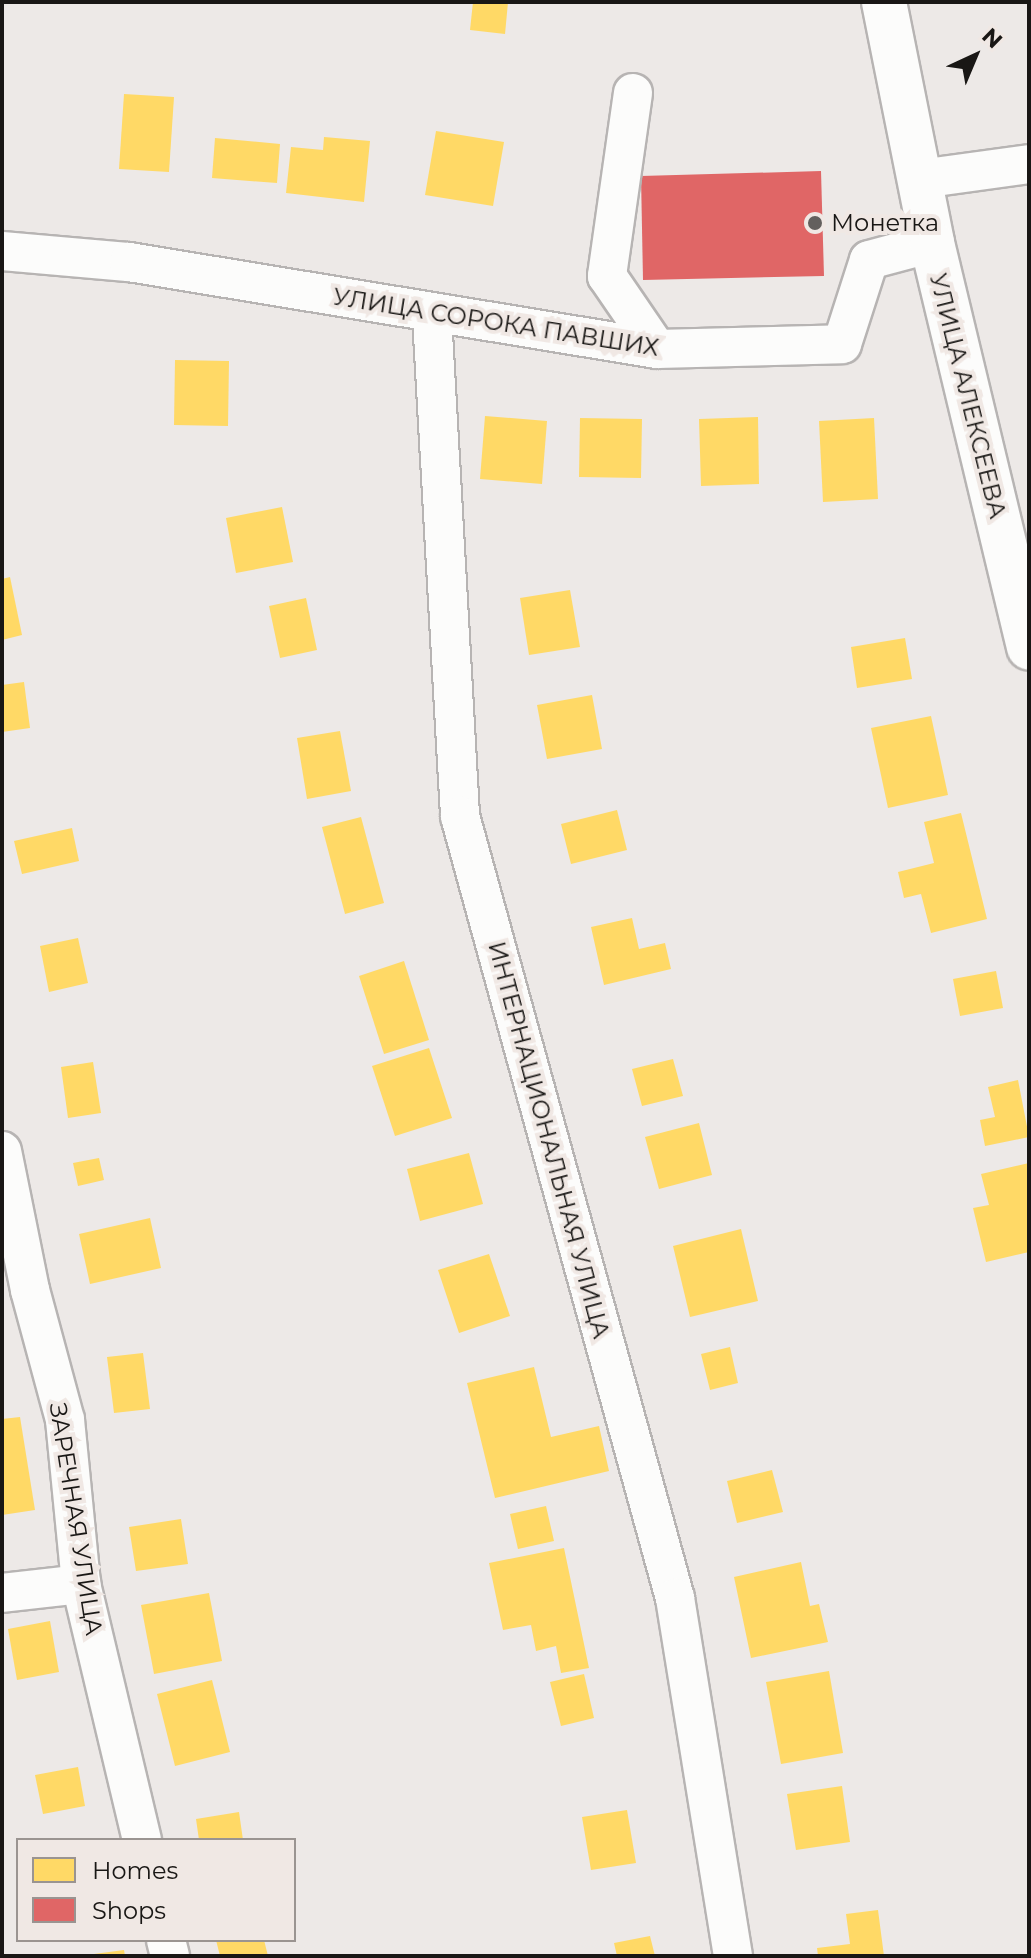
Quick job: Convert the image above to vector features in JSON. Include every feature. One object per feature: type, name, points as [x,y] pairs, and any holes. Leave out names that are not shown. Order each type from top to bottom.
[{"type":"main road","name":"УЛИЦА АЛЕКСЕЕВА","points":[[884,2],[932,243],[1029,648]]},
{"type":"street","points":[[633,93],[607,276],[657,349]]},
{"type":"street","points":[[920,179],[1029,164]]},
{"type":"street","name":"УЛИЦА СОРОКА ПАВШИХ","points":[[2,251],[129,262],[432,316],[657,349],[842,344],[869,260],[932,243]]},
{"type":"street","name":"ИНТЕРНАЦИОНАЛЬНАЯ УЛИЦА","points":[[432,316],[460,816],[675,1598],[733,1956]]},
{"type":"street","name":"ЗАРЕЧНАЯ УЛИЦА","points":[[2,1151],[16,1289],[65,1420],[81,1584],[142,1838]]},
{"type":"street","points":[[2,1593],[81,1584]]},
{"type":"building: Homes","points":[[473,2],[508,2],[505,34],[470,30]]},
{"type":"building: Homes","points":[[124,94],[174,97],[169,172],[119,169]]},
{"type":"building: Homes","points":[[436,131],[504,142],[493,206],[425,195]]},
{"type":"building: Homes","points":[[324,137],[370,141],[364,202],[286,193],[291,147],[323,150]]},
{"type":"building: Homes","points":[[215,138],[280,144],[277,183],[212,178]]},
{"type":"building: Homes","points":[[175,360],[229,361],[228,426],[174,425]]},
{"type":"building: Homes","points":[[485,416],[547,421],[542,484],[480,479]]},
{"type":"building: Homes","points":[[758,417],[759,484],[701,486],[699,419]]},
{"type":"building: Homes","points":[[580,418],[642,419],[641,478],[579,477]]},
{"type":"building: Homes","points":[[874,418],[878,499],[823,502],[819,421]]},
{"type":"building: Homes","points":[[282,507],[293,562],[236,573],[226,518]]},
{"type":"building: Homes","points":[[10,577],[22,635],[2,640],[2,579]]},
{"type":"building: Homes","points":[[570,590],[580,647],[529,655],[520,598]]},
{"type":"building: Homes","points":[[306,598],[317,650],[280,658],[269,606]]},
{"type":"building: Homes","points":[[905,638],[912,679],[857,688],[851,647]]},
{"type":"building: Homes","points":[[24,682],[30,728],[2,732],[2,685]]},
{"type":"building: Homes","points":[[592,695],[602,749],[547,759],[537,705]]},
{"type":"building: Homes","points":[[931,716],[948,795],[888,808],[871,728]]},
{"type":"building: Homes","points":[[340,731],[351,791],[307,799],[297,738]]},
{"type":"building: Homes","points":[[617,810],[627,850],[571,864],[561,824]]},
{"type":"building: Homes","points":[[961,813],[987,919],[931,933],[921,894],[904,898],[898,872],[934,863],[924,822]]},
{"type":"building: Homes","points":[[361,817],[384,903],[345,914],[322,827]]},
{"type":"building: Homes","points":[[72,828],[79,861],[22,874],[14,841]]},
{"type":"building: Homes","points":[[632,918],[639,949],[665,943],[671,969],[604,985],[591,927]]},
{"type":"building: Homes","points":[[78,938],[88,983],[49,992],[40,946]]},
{"type":"building: Homes","points":[[404,961],[429,1040],[384,1054],[359,976]]},
{"type":"building: Homes","points":[[996,971],[1003,1008],[960,1016],[953,979]]},
{"type":"building: Homes","points":[[429,1048],[452,1118],[395,1136],[372,1066]]},
{"type":"building: Homes","points":[[673,1059],[683,1096],[642,1106],[632,1069]]},
{"type":"building: Homes","points":[[93,1062],[101,1113],[68,1118],[61,1067]]},
{"type":"building: Homes","points":[[1018,1080],[1029,1137],[985,1146],[980,1120],[995,1117],[988,1087]]},
{"type":"building: Homes","points":[[699,1123],[712,1175],[659,1189],[645,1137]]},
{"type":"building: Homes","points":[[469,1153],[483,1204],[420,1221],[407,1169]]},
{"type":"building: Homes","points":[[99,1158],[104,1180],[78,1186],[73,1163]]},
{"type":"building: Homes","points":[[1029,1163],[1029,1252],[986,1262],[973,1208],[989,1205],[981,1174]]},
{"type":"building: Homes","points":[[150,1218],[161,1268],[90,1284],[79,1234]]},
{"type":"building: Homes","points":[[741,1229],[758,1301],[690,1317],[673,1246]]},
{"type":"building: Homes","points":[[489,1254],[510,1316],[459,1333],[438,1270]]},
{"type":"building: Homes","points":[[730,1347],[738,1383],[710,1390],[701,1354]]},
{"type":"building: Homes","points":[[143,1353],[150,1409],[114,1413],[107,1357]]},
{"type":"building: Homes","points":[[534,1367],[551,1437],[599,1426],[609,1471],[495,1498],[467,1383]]},
{"type":"building: Homes","points":[[20,1417],[35,1510],[2,1515],[2,1419]]},
{"type":"building: Homes","points":[[772,1470],[783,1512],[737,1523],[727,1481]]},
{"type":"building: Homes","points":[[546,1506],[554,1541],[518,1549],[510,1514]]},
{"type":"building: Homes","points":[[181,1519],[188,1564],[136,1571],[129,1527]]},
{"type":"building: Homes","points":[[564,1548],[589,1668],[561,1673],[556,1646],[536,1651],[531,1625],[503,1630],[489,1563]]},
{"type":"building: Homes","points":[[801,1562],[810,1606],[819,1604],[828,1642],[751,1658],[734,1577]]},
{"type":"building: Homes","points":[[209,1593],[222,1661],[154,1674],[141,1605]]},
{"type":"building: Homes","points":[[50,1621],[59,1672],[17,1680],[8,1629]]},
{"type":"building: Homes","points":[[829,1671],[843,1753],[781,1764],[766,1682]]},
{"type":"building: Homes","points":[[584,1674],[594,1718],[561,1726],[550,1682]]},
{"type":"building: Homes","points":[[212,1680],[230,1752],[175,1766],[157,1694]]},
{"type":"building: Homes","points":[[78,1767],[85,1806],[43,1814],[35,1775]]},
{"type":"building: Homes","points":[[842,1786],[850,1842],[796,1850],[787,1794]]},
{"type":"building: Homes","points":[[627,1810],[636,1863],[591,1870],[582,1817]]},
{"type":"building: Homes","points":[[239,1812],[243,1838],[199,1838],[196,1819]]},
{"type":"building: Homes","points":[[878,1910],[884,1956],[818,1956],[817,1948],[850,1944],[846,1914]]},
{"type":"building: Homes","points":[[650,1936],[655,1956],[617,1956],[614,1943]]},
{"type":"building: Homes","points":[[216,1942],[264,1942],[268,1956],[220,1956]]},
{"type":"building: Homes","points":[[124,1950],[125,1956],[94,1956],[94,1954]]},
{"type":"building: Shops","points":[[821,171],[824,276],[643,280],[641,176]]},
{"type":"place","name":"Монетка","points":[[815,223]]}]
